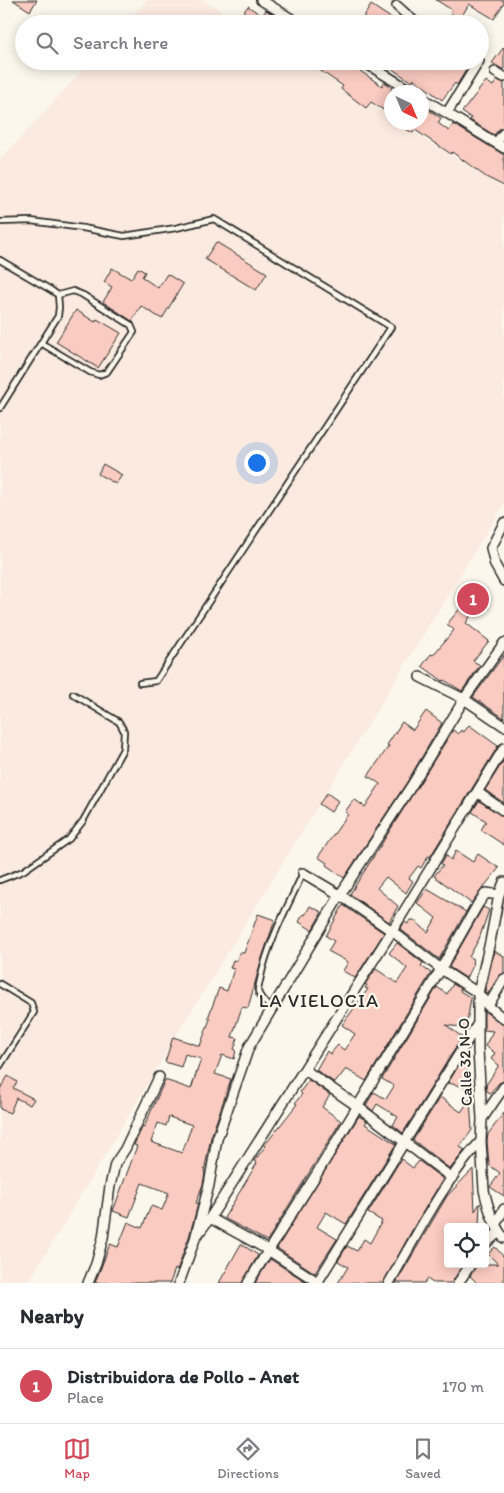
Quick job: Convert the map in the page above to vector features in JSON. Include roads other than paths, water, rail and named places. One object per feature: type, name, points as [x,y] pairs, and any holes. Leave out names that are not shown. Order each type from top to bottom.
[{"type":"street","points":[[261,0],[285,15]]},
{"type":"street","points":[[397,6],[407,15]]},
{"type":"street","points":[[377,70],[401,85]]},
{"type":"street","points":[[446,113],[474,70]]},
{"type":"street","points":[[495,72],[504,77]]},
{"type":"street","points":[[429,102],[500,145],[504,133]]},
{"type":"street","points":[[504,523],[491,548],[495,565],[504,581]]},
{"type":"street","points":[[179,1283],[195,1239],[209,1185],[216,1139],[249,1047],[340,895],[412,785],[464,699],[504,643]]},
{"type":"street","points":[[420,677],[464,699],[504,726]]},
{"type":"street","points":[[195,1239],[305,1070],[504,748]]},
{"type":"street","points":[[477,792],[504,810]]},
{"type":"street","points":[[303,873],[340,895],[392,931],[478,994],[488,1006],[504,1019]]},
{"type":"street","name":"Calle 32 N-O","points":[[499,1231],[489,1211],[484,1190],[477,1025],[478,994],[499,895],[504,882]]},
{"type":"street","points":[[248,1283],[316,1175],[478,904],[486,893],[499,895]]},
{"type":"street","points":[[488,1006],[504,979]]},
{"type":"street","points":[[210,1218],[268,1250],[318,1283],[477,1025]]},
{"type":"street","points":[[305,1070],[357,1106],[452,1178]]},
{"type":"street","points":[[88,1283],[96,1264],[103,1238],[115,1164],[126,1149],[159,1078]]},
{"type":"street","points":[[482,1119],[504,1087]]},
{"type":"street","points":[[389,1283],[464,1159],[481,1141]]},
{"type":"street","points":[[489,1240],[499,1231],[504,1210]]},
{"type":"street","points":[[458,1283],[467,1268]]},
{"type":"lane","points":[[0,222],[31,221],[124,236],[176,228],[214,219],[391,327],[156,681],[140,683]]},
{"type":"lane","points":[[0,260],[52,290],[58,295],[59,307],[58,316],[0,408]]},
{"type":"lane","points":[[41,343],[90,372],[99,375],[107,372],[134,332],[130,325],[83,295],[73,291],[58,295]]},
{"type":"lane","points":[[0,880],[23,871],[69,839],[83,821],[123,749],[124,731],[119,722],[73,694]]},
{"type":"lane","points":[[272,1009],[260,997],[258,992],[260,978],[277,928],[303,873]]},
{"type":"lane","points":[[0,984],[31,1003],[34,1012],[0,1066]]},
{"type":"place","name":"Distribuidora de Pollo - Anet","points":[[473,599]]},
{"type":"district","name":"LA VIELOCIA","points":[[319,1000]]}]
